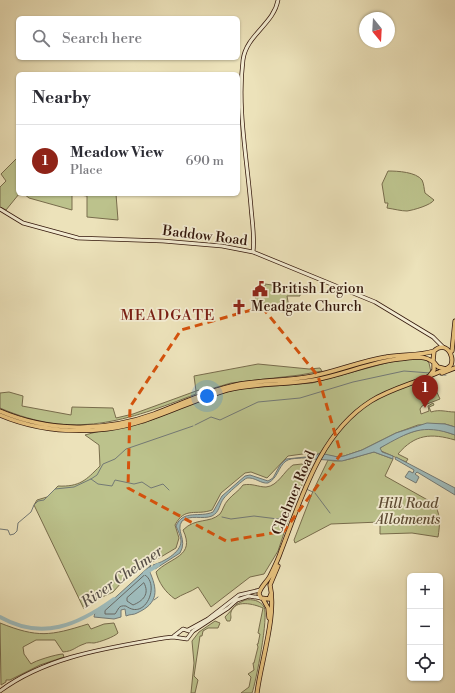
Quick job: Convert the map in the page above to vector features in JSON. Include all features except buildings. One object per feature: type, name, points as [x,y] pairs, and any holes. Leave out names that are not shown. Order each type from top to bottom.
[{"type":"main road","points":[[0,415],[23,423],[56,430],[106,429],[143,421],[203,398],[240,387],[312,380],[396,360],[423,357],[438,367],[448,368],[454,360],[453,337],[455,321]]},
{"type":"main road","points":[[0,411],[45,424],[80,428],[99,426],[143,417],[227,386],[258,381],[312,376],[384,357],[435,350],[444,347],[453,337]]},
{"type":"main road","points":[[444,347],[453,352]]},
{"type":"main road","points":[[426,378],[433,373],[434,363],[432,357],[435,350]]},
{"type":"main road","points":[[426,378],[455,367]]},
{"type":"main road","name":"Chelmer Road","points":[[256,693],[270,623],[273,592],[270,585],[293,517],[316,464],[332,438],[358,411],[390,392],[448,368],[455,367]]},
{"type":"main road","name":"Chelmer Road","points":[[261,589],[271,575],[281,551]]},
{"type":"main road","name":"Chelmer Road","points":[[270,590],[269,581],[276,568]]},
{"type":"main road","points":[[266,587],[270,590],[271,594],[268,599],[262,599],[259,594],[261,589],[266,587]]},
{"type":"main road","name":"Chelmer Road","points":[[271,594],[271,613]]},
{"type":"main road","name":"Chelmer Road","points":[[262,599],[268,608],[270,623]]},
{"type":"street","points":[[253,252],[248,170],[241,115],[243,58],[254,37],[274,14],[278,0]]},
{"type":"street","name":"Baddow Road","points":[[0,209],[23,223],[78,238],[163,241],[222,246],[253,252],[375,302],[420,328],[444,347]]},
{"type":"street","points":[[435,350],[437,341]]},
{"type":"street","points":[[174,637],[183,629],[188,630],[208,619],[239,595],[261,589]]},
{"type":"street","points":[[0,691],[28,675],[72,657],[108,648],[174,637],[187,639],[190,635],[237,600],[249,596],[262,599]]},
{"type":"street","points":[[188,630],[190,635]]},
{"type":"street","points":[[180,632],[181,638]]},
{"type":"highlighted area","points":[[262,307],[318,376],[341,454],[284,531],[226,541],[128,488],[130,407],[181,330]]},
{"type":"green space","points":[[16,159],[16,196],[17,196],[6,210],[0,207],[0,187],[6,181],[1,174]]},
{"type":"green space","points":[[388,171],[406,172],[416,175],[423,182],[425,193],[434,200],[426,205],[407,211],[387,208],[388,203],[385,203],[382,184]]},
{"type":"green space","points":[[26,196],[72,196],[72,210]]},
{"type":"green space","points":[[87,196],[116,196],[118,220],[87,217]]},
{"type":"green space","points":[[265,284],[306,290],[306,293],[300,294],[300,296],[287,296],[290,313],[258,308],[256,305],[255,292],[265,291]]},
{"type":"green space","points":[[417,358],[425,359],[429,363],[431,372],[429,375],[440,399],[422,406],[420,409],[421,414],[429,411],[428,406],[433,403],[434,405],[429,407],[431,412],[455,412],[455,427],[445,424],[418,425],[396,433],[362,450],[344,456],[338,457],[310,453],[288,456],[267,478],[251,472],[245,473],[221,493],[212,510],[206,512],[187,513],[179,519],[175,525],[179,538],[176,548],[149,564],[143,565],[131,572],[113,592],[100,598],[84,609],[34,505],[37,500],[47,497],[58,486],[72,485],[82,482],[100,466],[99,445],[85,435],[144,423],[204,398],[238,389],[312,383],[390,362]]},
{"type":"green space","points":[[258,364],[309,369],[320,368],[322,371],[231,383],[200,392],[199,390],[196,391],[194,376]]},
{"type":"green space","points":[[196,391],[196,394],[171,404],[123,419],[100,423],[76,425],[52,423],[27,418],[0,408],[0,393],[9,392],[23,396],[22,406],[71,415],[72,407],[113,408],[116,418],[133,414]]},
{"type":"green space","points":[[428,428],[438,429],[455,435],[455,440],[438,436],[417,439],[404,447],[398,454],[408,459],[406,462],[379,450],[388,443],[402,436]]},
{"type":"green space","name":"Hill Road Allotments","points":[[374,452],[393,459],[385,476],[433,503],[439,515],[438,537],[412,533],[380,534],[380,522],[331,524],[295,543],[294,540],[313,491],[328,460],[345,460]]},
{"type":"green space","points":[[302,464],[310,468],[295,500],[278,551],[264,574],[250,577],[211,607],[198,587],[175,599],[165,590],[156,572],[180,556],[184,551],[186,539],[183,530],[193,523],[211,519],[220,514],[227,502],[243,485],[249,484],[266,487],[270,486],[274,484],[293,465]]},
{"type":"green space","points":[[245,600],[256,600],[264,607],[265,613],[259,663],[252,693],[241,693],[249,687],[251,677],[248,674],[254,670],[253,663],[258,647],[257,644],[260,634],[258,633],[263,608],[255,605],[236,605]]},
{"type":"green space","points":[[233,608],[230,621],[227,621],[225,617]]},
{"type":"green space","points":[[215,621],[220,623],[218,628],[208,628],[203,631],[202,636],[200,636],[194,676],[198,680],[195,693],[191,693],[194,663],[192,641],[199,632]]},
{"type":"green space","points":[[0,623],[24,631],[44,634],[64,631],[88,624],[91,629],[104,624],[114,623],[118,633],[103,640],[94,643],[86,643],[72,650],[63,652],[55,640],[36,640],[23,647],[24,654],[31,664],[56,655],[63,654],[64,657],[40,665],[10,680],[6,680],[6,682],[1,685]]},
{"type":"water","points":[[427,423],[445,424],[455,427],[455,435],[443,431],[416,431],[380,448],[382,452],[393,456],[393,459],[374,452],[342,461],[313,459],[311,457],[295,459],[283,463],[274,478],[268,483],[247,478],[225,496],[218,510],[212,516],[189,518],[182,521],[180,528],[183,544],[180,553],[155,569],[153,565],[162,562],[171,556],[180,545],[181,541],[176,526],[179,521],[183,517],[213,512],[222,496],[245,476],[250,475],[268,481],[273,478],[280,465],[286,459],[315,456],[320,453],[338,457],[344,456],[362,450],[396,433]]},
{"type":"water","points":[[396,457],[455,488],[455,495],[417,472],[415,474],[419,477],[416,483],[405,477],[409,471],[413,473],[414,470],[395,459]]},
{"type":"water","points":[[151,565],[149,570],[154,584],[155,595],[149,605],[136,614],[126,616],[125,609],[121,610],[121,617],[114,619],[94,617],[95,612],[107,605]]},
{"type":"waterway","points":[[195,425],[211,417],[220,420],[258,402],[300,398],[353,382],[404,371],[430,373]]},
{"type":"waterway","points":[[440,375],[446,375]]},
{"type":"waterway","points":[[0,529],[8,530],[10,535],[14,534],[17,531],[18,523],[31,512],[34,505],[38,501],[44,500],[55,489],[74,487],[91,479],[97,475],[103,464],[115,459],[126,449],[193,426]]},
{"type":"waterway","points":[[91,479],[98,484],[112,486],[115,480],[134,484],[142,482],[151,488],[163,484],[169,490]]},
{"type":"waterway","points":[[222,517],[231,519],[254,516],[278,519],[293,507],[301,487]]},
{"type":"waterway","points":[[306,489],[313,492]]},
{"type":"waterway","points":[[315,493],[330,513]]},
{"type":"waterway","name":"River Chelmer","points":[[145,573],[158,565]]},
{"type":"waterway","points":[[154,600],[158,597]]},
{"type":"waterway","name":"River Chelmer","points":[[0,617],[15,624],[30,628],[45,629],[59,627],[87,616],[114,599]]},
{"type":"place","name":"British Legion","points":[[260,289]]},
{"type":"place","name":"Meadgate Church","points":[[239,307]]},
{"type":"place","name":"Meadow View","points":[[425,408]]},
{"type":"district","name":"MEADGATE","points":[[168,315]]}]
